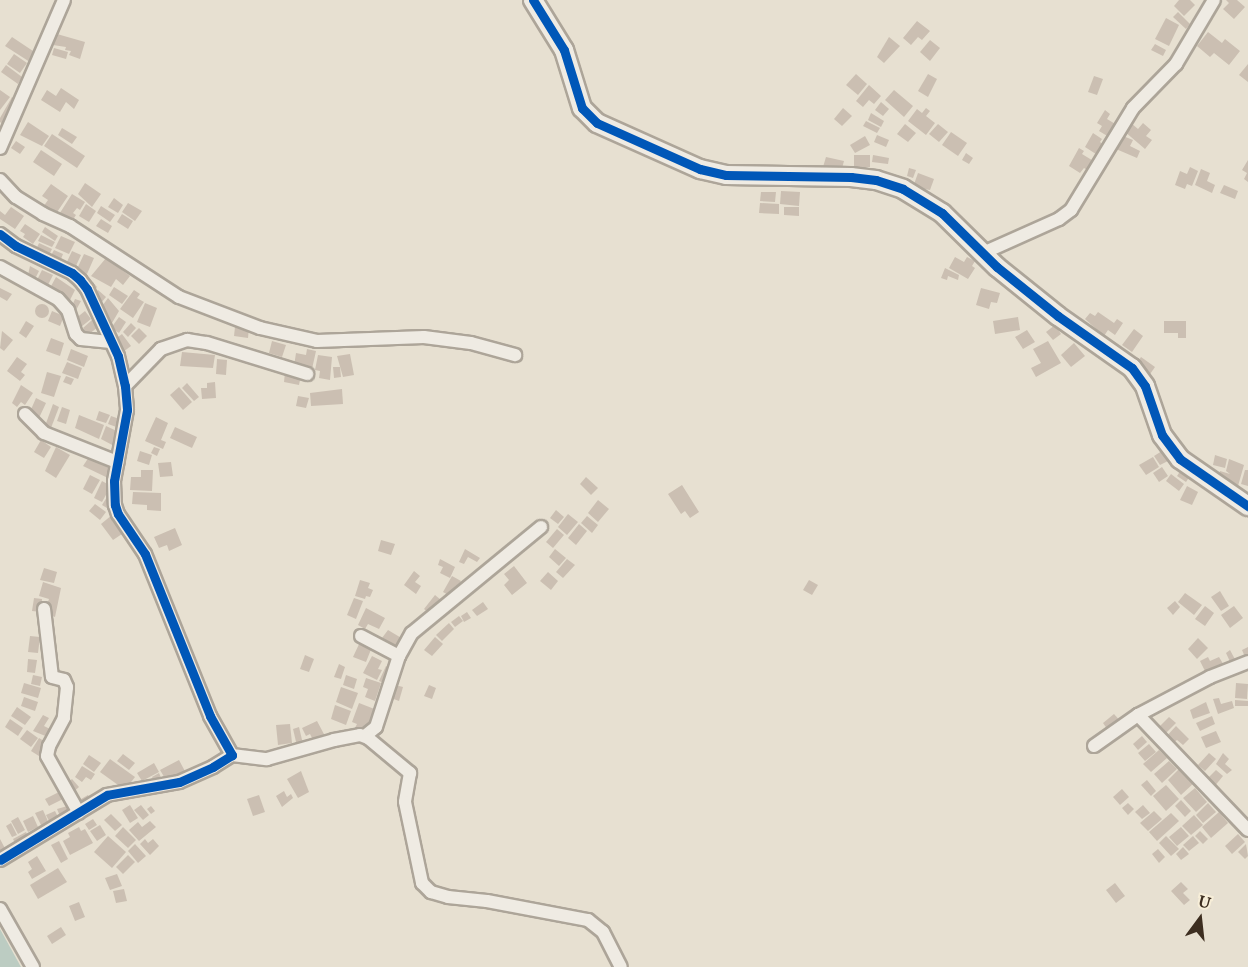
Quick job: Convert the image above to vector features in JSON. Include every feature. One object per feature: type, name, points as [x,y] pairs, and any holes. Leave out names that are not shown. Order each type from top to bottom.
[{"type":"street","points":[[0,148],[64,0]]},
{"type":"street","points":[[533,0],[564,50],[582,108],[597,123],[709,171],[726,175],[851,177],[876,180],[903,189],[942,213],[983,253],[1058,316],[1132,368],[1145,386],[1162,435],[1180,459],[1248,506]]},
{"type":"street","points":[[983,253],[1059,219],[1071,210],[1133,108],[1176,63],[1214,0]]},
{"type":"street","points":[[0,180],[16,197],[43,214],[70,226],[179,297],[260,328],[317,341],[424,337],[471,343],[515,355]]},
{"type":"street","points":[[0,234],[16,246],[72,273],[80,280],[87,289],[111,342],[126,386],[126,426],[117,462],[113,494],[118,514],[145,555],[210,716],[232,755]]},
{"type":"street","points":[[0,267],[58,299],[68,310],[75,334],[81,339],[111,342]]},
{"type":"street","points":[[126,386],[161,349],[187,340],[207,343],[307,374]]},
{"type":"street","points":[[25,414],[44,433],[117,462]]},
{"type":"street","points":[[0,860],[107,795],[179,782],[213,767],[232,755],[267,759],[333,740],[365,736],[376,727],[399,656],[418,626],[541,527]]},
{"type":"street","points":[[44,609],[52,677],[64,680],[67,687],[64,718],[49,746],[47,756],[79,813]]},
{"type":"street","points":[[361,636],[399,656]]},
{"type":"street","points":[[1094,746],[1138,715],[1210,677],[1248,662]]},
{"type":"street","points":[[1138,715],[1248,830]]},
{"type":"street","points":[[365,736],[410,773],[405,802],[422,883],[439,895],[487,901],[588,920],[603,932],[621,967]]},
{"type":"street","points":[[0,909],[33,967]]},
{"type":"shaded area","points":[[0,929],[21,967],[0,967]]},
{"type":"building","points":[[1179,0],[1190,0],[1195,5],[1184,16],[1174,6]]},
{"type":"building","points":[[1226,0],[1237,0],[1245,7],[1234,19],[1223,9],[1229,3]]},
{"type":"building","points":[[1178,12],[1190,24],[1186,29],[1173,17]]},
{"type":"building","points":[[1166,18],[1179,25],[1169,46],[1155,39]]},
{"type":"building","points":[[917,21],[930,31],[922,40],[918,37],[911,45],[903,38]]},
{"type":"building","points":[[1208,32],[1222,43],[1225,39],[1240,51],[1229,65],[1214,53],[1210,57],[1197,46]]},
{"type":"building","points":[[57,34],[85,42],[80,59],[69,55],[71,51],[65,50],[66,47],[53,45]]},
{"type":"building","points":[[12,37],[39,55],[33,64],[5,46]]},
{"type":"building","points":[[889,37],[900,46],[884,63],[877,57]]},
{"type":"building","points":[[930,40],[940,48],[930,61],[920,52]]},
{"type":"building","points":[[1155,44],[1166,50],[1163,56],[1151,50]]},
{"type":"building","points":[[54,48],[68,52],[66,59],[52,55]]},
{"type":"building","points":[[14,54],[27,63],[20,73],[7,64]]},
{"type":"building","points":[[1248,64],[1248,82],[1239,75]]},
{"type":"building","points":[[6,65],[22,77],[18,84],[1,72]]},
{"type":"building","points":[[856,74],[867,84],[858,95],[846,85]]},
{"type":"building","points":[[928,74],[937,79],[928,97],[918,91]]},
{"type":"building","points":[[1094,76],[1103,79],[1097,95],[1088,92]]},
{"type":"building","points":[[869,85],[881,96],[874,104],[869,100],[863,107],[856,101]]},
{"type":"building","points":[[61,88],[79,100],[74,109],[66,102],[60,112],[41,100],[47,90],[56,96]]},
{"type":"building","points":[[0,90],[10,97],[0,110]]},
{"type":"building","points":[[894,90],[913,106],[904,117],[885,100]]},
{"type":"building","points":[[12,97],[19,102],[5,126],[0,122],[0,118]]},
{"type":"building","points":[[881,102],[889,109],[883,116],[875,110]]},
{"type":"building","points":[[843,108],[852,116],[842,126],[834,119]]},
{"type":"building","points":[[926,108],[930,111],[926,116],[935,123],[926,135],[908,121],[917,109],[922,113]]},
{"type":"building","points":[[1105,110],[1110,114],[1107,119],[1117,125],[1109,137],[1099,131],[1102,126],[1097,123]]},
{"type":"building","points":[[871,113],[884,121],[881,127],[868,120]]},
{"type":"building","points":[[866,121],[880,128],[877,133],[863,126]]},
{"type":"building","points":[[28,122],[49,136],[42,146],[20,135]]},
{"type":"building","points":[[1131,123],[1138,129],[1143,123],[1151,130],[1146,136],[1152,140],[1145,149],[1124,131]]},
{"type":"building","points":[[905,124],[916,133],[908,142],[897,134]]},
{"type":"building","points":[[938,124],[948,132],[939,142],[929,134]]},
{"type":"building","points":[[62,128],[77,137],[72,144],[58,135]]},
{"type":"building","points":[[951,132],[967,143],[958,156],[942,145]]},
{"type":"building","points":[[1093,133],[1102,139],[1100,142],[1105,146],[1099,156],[1085,147]]},
{"type":"building","points":[[52,134],[85,156],[77,168],[44,146]]},
{"type":"building","points":[[877,135],[889,140],[886,147],[874,142]]},
{"type":"building","points":[[865,136],[870,145],[855,153],[850,145]]},
{"type":"building","points":[[1123,136],[1133,140],[1130,146],[1140,151],[1137,158],[1116,149]]},
{"type":"building","points":[[16,141],[25,147],[20,154],[11,148]]},
{"type":"building","points":[[1079,148],[1084,151],[1082,154],[1095,162],[1089,171],[1084,168],[1080,173],[1069,166]]},
{"type":"building","points":[[41,150],[62,164],[54,176],[33,162]]},
{"type":"building","points":[[966,153],[973,158],[969,164],[962,160]]},
{"type":"building","points":[[854,155],[870,155],[870,167],[854,167]]},
{"type":"building","points":[[873,155],[889,158],[888,164],[872,162]]},
{"type":"building","points":[[826,157],[844,161],[841,172],[823,167]]},
{"type":"building","points":[[1248,160],[1248,182],[1244,179],[1247,173],[1242,170]]},
{"type":"building","points":[[1190,167],[1198,171],[1192,186],[1187,184],[1185,189],[1175,185],[1180,171],[1187,174]]},
{"type":"building","points":[[909,168],[916,170],[913,178],[907,176]]},
{"type":"building","points":[[1201,169],[1210,173],[1207,181],[1215,185],[1212,193],[1195,185]]},
{"type":"building","points":[[918,173],[934,179],[930,190],[913,187]]},
{"type":"building","points":[[85,183],[101,194],[92,207],[78,194]]},
{"type":"building","points":[[51,184],[68,196],[53,218],[41,210],[48,200],[42,196]]},
{"type":"building","points":[[1224,185],[1238,191],[1235,199],[1220,193]]},
{"type":"building","points":[[781,191],[800,192],[799,206],[780,204]]},
{"type":"building","points":[[761,192],[776,192],[775,202],[760,201]]},
{"type":"building","points":[[72,194],[85,202],[80,210],[77,208],[73,213],[76,215],[70,224],[58,216]]},
{"type":"building","points":[[114,198],[123,205],[118,213],[108,207]]},
{"type":"building","points":[[128,203],[142,211],[135,221],[122,212]]},
{"type":"building","points":[[760,203],[779,204],[779,214],[759,213]]},
{"type":"building","points":[[86,204],[96,211],[89,222],[79,216]]},
{"type":"building","points":[[101,206],[115,215],[110,222],[97,213]]},
{"type":"building","points":[[11,207],[24,216],[15,229],[0,219],[0,211],[5,215]]},
{"type":"building","points":[[784,207],[799,207],[799,216],[784,215]]},
{"type":"building","points":[[122,214],[133,221],[128,229],[117,222]]},
{"type":"building","points":[[101,219],[112,226],[108,233],[96,226]]},
{"type":"building","points":[[25,224],[40,234],[33,244],[23,237],[25,234],[20,231]]},
{"type":"building","points":[[45,227],[58,236],[55,241],[42,232]]},
{"type":"building","points":[[41,235],[55,242],[52,247],[38,241]]},
{"type":"building","points":[[61,236],[75,242],[69,254],[55,248]]},
{"type":"building","points":[[39,243],[52,249],[47,259],[36,250]]},
{"type":"building","points":[[54,250],[63,254],[59,264],[49,259]]},
{"type":"building","points":[[72,251],[81,255],[74,270],[65,266]]},
{"type":"building","points":[[84,254],[94,258],[87,274],[77,269]]},
{"type":"building","points":[[955,257],[964,262],[967,257],[975,261],[972,266],[975,268],[968,279],[949,268]]},
{"type":"building","points":[[106,258],[130,276],[123,285],[116,279],[111,287],[91,276]]},
{"type":"building","points":[[30,266],[39,271],[33,283],[27,279]]},
{"type":"building","points":[[945,268],[959,275],[958,280],[948,276],[947,280],[941,278]]},
{"type":"building","points":[[42,270],[53,275],[48,285],[37,280]]},
{"type":"building","points":[[56,277],[75,290],[69,302],[62,299],[64,294],[50,288]]},
{"type":"building","points":[[90,279],[97,287],[93,292],[85,284]]},
{"type":"building","points":[[114,287],[128,296],[122,304],[109,295]]},
{"type":"building","points":[[0,288],[12,294],[7,301],[0,297]]},
{"type":"building","points":[[981,288],[1000,293],[997,303],[991,302],[989,309],[976,305]]},
{"type":"building","points":[[98,290],[106,297],[101,303],[93,295]]},
{"type":"building","points":[[134,290],[140,294],[137,298],[144,302],[133,318],[120,309]]},
{"type":"building","points":[[108,298],[119,311],[112,323],[105,318],[108,314],[100,309]]},
{"type":"building","points":[[75,299],[81,301],[75,312],[70,310]]},
{"type":"building","points":[[145,303],[157,308],[150,327],[137,322]]},
{"type":"building","points":[[42,304],[47,306],[49,311],[47,316],[42,318],[37,316],[35,311],[37,306]]},
{"type":"building","points":[[52,311],[64,316],[60,326],[48,321]]},
{"type":"building","points":[[85,311],[91,319],[81,327],[75,319]]},
{"type":"building","points":[[1098,312],[1114,323],[1117,319],[1123,323],[1115,335],[1108,330],[1104,336],[1085,319],[1090,313],[1095,316]]},
{"type":"building","points":[[119,317],[126,322],[119,333],[111,328]]},
{"type":"building","points":[[1018,317],[1020,330],[995,334],[993,321]]},
{"type":"building","points":[[92,320],[98,327],[88,335],[83,328]]},
{"type":"building","points":[[26,321],[34,326],[26,338],[19,333]]},
{"type":"building","points":[[1164,321],[1186,321],[1186,338],[1178,338],[1178,333],[1164,333]]},
{"type":"building","points":[[131,323],[136,328],[128,337],[123,332]]},
{"type":"building","points":[[1055,325],[1061,334],[1053,340],[1046,332]]},
{"type":"building","points":[[235,327],[249,328],[248,338],[234,336]]},
{"type":"building","points":[[139,328],[147,336],[139,344],[131,336]]},
{"type":"building","points":[[1134,329],[1143,336],[1132,352],[1122,345]]},
{"type":"building","points":[[1027,330],[1035,342],[1023,349],[1015,337]]},
{"type":"building","points":[[2,331],[13,340],[4,351],[0,348]]},
{"type":"building","points":[[122,334],[131,346],[123,352],[114,340]]},
{"type":"building","points":[[51,338],[64,343],[60,356],[46,351]]},
{"type":"building","points":[[272,341],[286,345],[282,357],[269,353]]},
{"type":"building","points":[[1048,341],[1061,363],[1036,377],[1031,368],[1041,363],[1033,349]]},
{"type":"building","points":[[1074,343],[1085,356],[1071,367],[1061,355]]},
{"type":"building","points":[[71,349],[88,356],[84,367],[67,360]]},
{"type":"building","points":[[307,349],[316,351],[312,369],[294,366],[296,353],[306,355]]},
{"type":"building","points":[[182,352],[215,355],[213,368],[180,366]]},
{"type":"building","points":[[350,354],[354,375],[343,377],[337,356]]},
{"type":"building","points":[[318,355],[332,357],[330,380],[319,378],[320,371],[315,370]]},
{"type":"building","points":[[17,357],[27,364],[21,372],[25,375],[20,381],[7,371]]},
{"type":"building","points":[[1141,357],[1155,367],[1148,377],[1134,367]]},
{"type":"building","points":[[217,359],[227,360],[226,375],[216,374]]},
{"type":"building","points":[[67,362],[82,368],[78,379],[62,373]]},
{"type":"building","points":[[333,367],[340,367],[341,377],[334,378]]},
{"type":"building","points":[[47,372],[61,376],[54,397],[41,393]]},
{"type":"building","points":[[285,372],[301,375],[299,385],[284,382]]},
{"type":"building","points":[[66,376],[74,379],[71,385],[63,382]]},
{"type":"building","points":[[215,382],[216,398],[202,399],[201,388],[207,388],[207,383]]},
{"type":"building","points":[[187,383],[199,397],[194,401],[182,388]]},
{"type":"building","points":[[21,385],[33,393],[25,405],[21,402],[17,407],[12,403]]},
{"type":"building","points":[[179,387],[192,402],[183,410],[170,395]]},
{"type":"building","points":[[342,389],[343,404],[311,406],[310,393]]},
{"type":"building","points":[[298,396],[309,398],[306,408],[296,406]]},
{"type":"building","points":[[36,398],[46,403],[39,418],[29,414]]},
{"type":"building","points":[[53,404],[59,407],[51,428],[45,426]]},
{"type":"building","points":[[62,407],[70,410],[66,424],[57,421]]},
{"type":"building","points":[[99,411],[110,415],[106,423],[96,420]]},
{"type":"building","points":[[79,415],[104,425],[99,439],[75,428]]},
{"type":"building","points":[[111,416],[125,421],[122,429],[108,424]]},
{"type":"building","points":[[156,417],[168,423],[161,440],[166,442],[163,449],[145,441]]},
{"type":"building","points":[[106,426],[121,433],[116,447],[101,439]]},
{"type":"building","points":[[175,427],[197,437],[192,448],[170,438]]},
{"type":"building","points":[[41,440],[51,447],[44,458],[34,452]]},
{"type":"building","points":[[56,447],[70,455],[56,478],[45,471]]},
{"type":"building","points":[[154,447],[160,449],[157,456],[151,453]]},
{"type":"building","points":[[140,451],[152,455],[149,465],[137,461]]},
{"type":"building","points":[[1162,451],[1168,461],[1160,465],[1154,456]]},
{"type":"building","points":[[91,454],[114,468],[108,478],[83,466]]},
{"type":"building","points":[[1215,455],[1227,459],[1225,468],[1213,465]]},
{"type":"building","points":[[1153,457],[1159,467],[1146,475],[1139,465]]},
{"type":"building","points":[[1229,459],[1244,465],[1238,486],[1218,477],[1220,471],[1230,474],[1226,471]]},
{"type":"building","points":[[171,462],[173,476],[160,477],[158,463]]},
{"type":"building","points":[[1162,467],[1168,476],[1159,482],[1153,473]]},
{"type":"building","points":[[141,470],[153,470],[152,491],[130,490],[131,477],[141,477]]},
{"type":"building","points":[[1181,470],[1190,476],[1186,482],[1177,476]]},
{"type":"building","points":[[1245,470],[1248,470],[1248,486],[1241,484]]},
{"type":"building","points":[[1171,474],[1184,484],[1179,491],[1166,481]]},
{"type":"building","points":[[90,475],[100,480],[92,494],[83,489]]},
{"type":"building","points":[[586,477],[598,488],[591,495],[580,484]]},
{"type":"building","points":[[102,481],[111,486],[102,502],[94,498]]},
{"type":"building","points":[[682,485],[699,512],[690,518],[685,511],[681,514],[668,494]]},
{"type":"building","points":[[1187,486],[1198,492],[1192,505],[1180,500]]},
{"type":"building","points":[[133,492],[161,493],[161,511],[147,510],[147,505],[132,504]]},
{"type":"building","points":[[107,497],[112,500],[107,508],[102,505]]},
{"type":"building","points":[[598,500],[609,509],[598,522],[588,513]]},
{"type":"building","points":[[95,504],[106,512],[100,520],[89,511]]},
{"type":"building","points":[[556,510],[564,517],[558,524],[550,518]]},
{"type":"building","points":[[568,514],[578,522],[567,535],[558,527]]},
{"type":"building","points":[[112,515],[125,532],[113,540],[101,524]]},
{"type":"building","points":[[587,516],[598,525],[592,533],[581,523]]},
{"type":"building","points":[[579,524],[587,531],[576,545],[568,538]]},
{"type":"building","points":[[175,528],[182,545],[169,551],[167,545],[159,548],[154,537]]},
{"type":"building","points":[[557,529],[564,535],[553,548],[546,542]]},
{"type":"building","points":[[381,540],[395,544],[391,555],[378,551]]},
{"type":"building","points":[[465,549],[480,558],[477,562],[468,557],[464,564],[459,562]]},
{"type":"building","points":[[555,549],[566,558],[559,566],[549,557]]},
{"type":"building","points":[[440,559],[455,567],[450,578],[440,573],[443,567],[438,565]]},
{"type":"building","points":[[567,559],[575,565],[563,578],[556,572]]},
{"type":"building","points":[[514,566],[527,583],[512,595],[504,585],[509,580],[504,574]]},
{"type":"building","points":[[44,568],[57,572],[54,583],[40,580]]},
{"type":"building","points":[[414,571],[420,576],[415,582],[421,586],[416,594],[404,585]]},
{"type":"building","points":[[548,572],[558,581],[551,590],[540,581]]},
{"type":"building","points":[[452,576],[461,581],[452,597],[443,592]]},
{"type":"building","points":[[360,580],[370,583],[368,588],[373,590],[370,597],[366,596],[365,599],[355,596]]},
{"type":"building","points":[[809,580],[818,585],[812,595],[803,590]]},
{"type":"building","points":[[43,582],[61,588],[55,617],[44,613],[49,599],[39,596]]},
{"type":"building","points":[[1220,591],[1229,606],[1221,611],[1211,597]]},
{"type":"building","points":[[1185,593],[1202,605],[1194,615],[1178,602]]},
{"type":"building","points":[[435,595],[441,600],[430,614],[424,609]]},
{"type":"building","points":[[34,598],[42,599],[41,612],[32,611]]},
{"type":"building","points":[[354,598],[363,601],[356,619],[347,615]]},
{"type":"building","points":[[1175,601],[1180,607],[1173,615],[1167,608]]},
{"type":"building","points":[[483,602],[488,609],[477,616],[472,610]]},
{"type":"building","points":[[1205,606],[1214,613],[1205,626],[1195,619]]},
{"type":"building","points":[[1234,606],[1243,618],[1230,628],[1221,615]]},
{"type":"building","points":[[366,608],[385,618],[379,629],[368,624],[365,629],[358,625]]},
{"type":"building","points":[[467,612],[471,618],[464,622],[461,616]]},
{"type":"building","points":[[459,616],[463,621],[455,627],[451,622]]},
{"type":"building","points":[[449,623],[454,629],[442,641],[436,635]]},
{"type":"building","points":[[388,630],[403,639],[394,652],[379,642]]},
{"type":"building","points":[[30,636],[40,637],[38,653],[28,652]]},
{"type":"building","points":[[435,637],[443,644],[432,656],[424,650]]},
{"type":"building","points":[[1198,638],[1208,648],[1197,659],[1188,649]]},
{"type":"building","points":[[360,642],[372,647],[366,662],[353,657]]},
{"type":"building","points":[[1248,647],[1248,664],[1242,650]]},
{"type":"building","points":[[1230,650],[1237,663],[1232,666],[1226,653]]},
{"type":"building","points":[[305,655],[314,659],[309,672],[300,669]]},
{"type":"building","points":[[372,656],[382,661],[378,669],[382,670],[377,680],[363,673]]},
{"type":"building","points":[[1208,657],[1210,661],[1219,657],[1225,667],[1207,675],[1200,661]]},
{"type":"building","points":[[28,659],[37,660],[35,673],[27,672]]},
{"type":"building","points":[[339,664],[345,667],[341,679],[334,677]]},
{"type":"building","points":[[386,666],[393,670],[386,684],[379,681]]},
{"type":"building","points":[[33,675],[42,677],[40,686],[31,684]]},
{"type":"building","points":[[346,675],[357,679],[354,689],[343,685]]},
{"type":"building","points":[[366,678],[381,683],[375,701],[365,697],[368,689],[363,687]]},
{"type":"building","points":[[24,683],[41,688],[38,698],[21,693]]},
{"type":"building","points":[[1236,683],[1248,684],[1247,699],[1235,698]]},
{"type":"building","points":[[395,685],[403,687],[399,701],[391,698]]},
{"type":"building","points":[[429,685],[436,688],[432,699],[424,696]]},
{"type":"building","points":[[341,687],[358,693],[352,709],[336,702]]},
{"type":"building","points":[[24,697],[38,702],[35,711],[21,706]]},
{"type":"building","points":[[1219,698],[1221,704],[1232,701],[1234,708],[1218,714],[1213,699]]},
{"type":"building","points":[[1235,700],[1248,701],[1248,706],[1235,706]]},
{"type":"building","points":[[1206,702],[1210,713],[1193,719],[1190,710]]},
{"type":"building","points":[[359,703],[377,710],[371,729],[364,732],[355,728],[357,724],[352,722]]},
{"type":"building","points":[[335,705],[351,711],[346,725],[331,719]]},
{"type":"building","points":[[17,707],[31,717],[25,725],[11,716]]},
{"type":"building","points":[[1114,714],[1122,723],[1110,733],[1103,723]]},
{"type":"building","points":[[43,715],[49,718],[44,726],[52,730],[48,737],[33,731]]},
{"type":"building","points":[[1212,716],[1215,724],[1200,731],[1196,723]]},
{"type":"building","points":[[1169,717],[1176,723],[1164,735],[1157,729]]},
{"type":"building","points":[[10,719],[23,728],[18,736],[5,727]]},
{"type":"building","points":[[317,721],[325,736],[314,742],[310,734],[306,736],[302,728]]},
{"type":"building","points":[[290,724],[292,743],[278,745],[276,725]]},
{"type":"building","points":[[1176,726],[1189,739],[1183,745],[1177,740],[1171,745],[1164,739]]},
{"type":"building","points":[[299,727],[303,744],[297,746],[293,729]]},
{"type":"building","points":[[27,730],[38,738],[31,747],[20,739]]},
{"type":"building","points":[[1216,731],[1221,742],[1206,748],[1201,737]]},
{"type":"building","points":[[1142,736],[1147,742],[1138,750],[1133,744]]},
{"type":"building","points":[[39,738],[47,743],[39,756],[31,751]]},
{"type":"building","points":[[1149,744],[1156,752],[1145,761],[1138,753]]},
{"type":"building","points":[[1159,750],[1167,758],[1151,772],[1143,764]]},
{"type":"building","points":[[1209,753],[1216,759],[1205,771],[1198,765]]},
{"type":"building","points":[[1223,753],[1229,759],[1225,764],[1232,770],[1227,774],[1216,764]]},
{"type":"building","points":[[123,754],[135,763],[129,770],[117,761]]},
{"type":"building","points":[[89,755],[101,763],[94,772],[83,764]]},
{"type":"building","points":[[110,759],[135,777],[125,790],[100,772]]},
{"type":"building","points":[[179,760],[187,775],[176,781],[173,776],[166,780],[160,770]]},
{"type":"building","points":[[1169,761],[1177,769],[1162,783],[1154,774]]},
{"type":"building","points":[[154,763],[159,772],[142,781],[137,773]]},
{"type":"building","points":[[82,766],[95,774],[91,780],[86,777],[82,782],[75,777]]},
{"type":"building","points":[[1181,767],[1195,782],[1181,795],[1168,780]]},
{"type":"building","points":[[1216,770],[1223,776],[1214,787],[1206,780]]},
{"type":"building","points":[[301,771],[309,792],[298,798],[287,779]]},
{"type":"building","points":[[159,773],[163,782],[156,785],[152,777]]},
{"type":"building","points":[[72,779],[79,787],[71,794],[64,786]]},
{"type":"building","points":[[1147,780],[1156,791],[1151,796],[1141,785]]},
{"type":"building","points":[[1166,785],[1179,799],[1166,811],[1153,796]]},
{"type":"building","points":[[1195,788],[1207,802],[1196,812],[1183,798]]},
{"type":"building","points":[[1122,789],[1129,797],[1120,805],[1113,797]]},
{"type":"building","points":[[61,791],[65,798],[49,806],[45,799]]},
{"type":"building","points":[[284,791],[287,797],[291,794],[293,798],[282,807],[276,796]]},
{"type":"building","points":[[88,795],[93,802],[80,810],[76,802]]},
{"type":"building","points":[[259,795],[265,812],[253,816],[247,799]]},
{"type":"building","points":[[1181,800],[1191,811],[1185,817],[1175,806]]},
{"type":"building","points":[[1128,803],[1134,809],[1128,815],[1122,808]]},
{"type":"building","points":[[1208,803],[1216,812],[1203,823],[1196,815]]},
{"type":"building","points":[[71,805],[74,812],[62,821],[57,809]]},
{"type":"building","points":[[130,805],[138,818],[130,823],[122,810]]},
{"type":"building","points":[[141,805],[149,815],[143,820],[134,810]]},
{"type":"building","points":[[1143,805],[1150,813],[1142,819],[1135,812]]},
{"type":"building","points":[[151,806],[155,811],[151,814],[147,809]]},
{"type":"building","points":[[43,810],[51,828],[44,831],[35,813]]},
{"type":"building","points":[[55,811],[61,823],[52,827],[46,815]]},
{"type":"building","points":[[1154,811],[1162,819],[1148,831],[1140,823]]},
{"type":"building","points":[[1219,812],[1228,823],[1211,838],[1202,827]]},
{"type":"building","points":[[1171,813],[1179,821],[1157,841],[1149,832]]},
{"type":"building","points":[[111,814],[122,825],[115,831],[104,820]]},
{"type":"building","points":[[1194,815],[1203,825],[1191,835],[1182,826]]},
{"type":"building","points":[[33,816],[38,827],[28,832],[23,821]]},
{"type":"building","points":[[18,817],[25,830],[18,834],[11,821]]},
{"type":"building","points":[[93,819],[97,825],[89,830],[85,824]]},
{"type":"building","points":[[150,821],[156,827],[139,841],[129,830],[138,822],[142,827]]},
{"type":"building","points":[[11,823],[17,835],[12,837],[6,826]]},
{"type":"building","points":[[100,825],[106,835],[97,841],[90,831]]},
{"type":"building","points":[[79,827],[81,831],[85,829],[93,843],[70,855],[63,841],[70,837],[68,833]]},
{"type":"building","points":[[123,827],[136,840],[128,848],[115,836]]},
{"type":"building","points":[[1181,827],[1189,836],[1177,846],[1169,837]]},
{"type":"building","points":[[1200,831],[1208,839],[1203,844],[1195,836]]},
{"type":"building","points":[[26,832],[30,840],[17,847],[13,839]]},
{"type":"building","points":[[1238,834],[1245,842],[1232,854],[1225,846]]},
{"type":"building","points":[[108,836],[126,852],[112,868],[94,852]]},
{"type":"building","points":[[1166,836],[1179,849],[1171,856],[1159,843]]},
{"type":"building","points":[[1193,836],[1199,843],[1189,851],[1183,845]]},
{"type":"building","points":[[0,839],[8,854],[0,858]]},
{"type":"building","points":[[145,839],[148,843],[153,839],[159,846],[150,855],[140,844]]},
{"type":"building","points":[[59,841],[68,859],[61,863],[51,845]]},
{"type":"building","points":[[135,844],[146,856],[138,863],[128,851]]},
{"type":"building","points":[[1246,844],[1248,856],[1245,859],[1238,852]]},
{"type":"building","points":[[1183,847],[1189,854],[1181,860],[1176,854]]},
{"type":"building","points":[[1158,849],[1165,857],[1159,863],[1152,854]]},
{"type":"building","points":[[128,855],[135,862],[123,874],[116,867]]},
{"type":"building","points":[[37,856],[46,871],[32,879],[28,872],[32,869],[28,862]]},
{"type":"building","points":[[58,868],[67,882],[38,899],[30,885]]},
{"type":"building","points":[[117,874],[122,886],[110,890],[105,878]]},
{"type":"building","points":[[1181,882],[1188,889],[1183,893],[1190,900],[1184,905],[1171,891]]},
{"type":"building","points":[[1115,883],[1125,896],[1116,903],[1106,890]]},
{"type":"building","points":[[124,889],[127,901],[116,903],[113,891]]},
{"type":"building","points":[[79,902],[85,917],[75,921],[69,906]]},
{"type":"building","points":[[61,927],[66,935],[52,944],[47,936]]},
{"type":"cycle path","points":[[533,0],[564,50],[582,108],[597,123],[700,169],[726,175],[851,177],[876,180],[903,189],[942,213],[997,267],[1058,316],[1132,368],[1145,386],[1162,435],[1180,459],[1248,506]]},
{"type":"cycle path","points":[[0,234],[16,246],[72,273],[80,280],[87,289],[118,356],[125,386],[127,410],[114,481],[115,505],[118,514],[145,554],[210,716],[232,755],[213,767],[179,782],[107,795],[0,860]]}]
